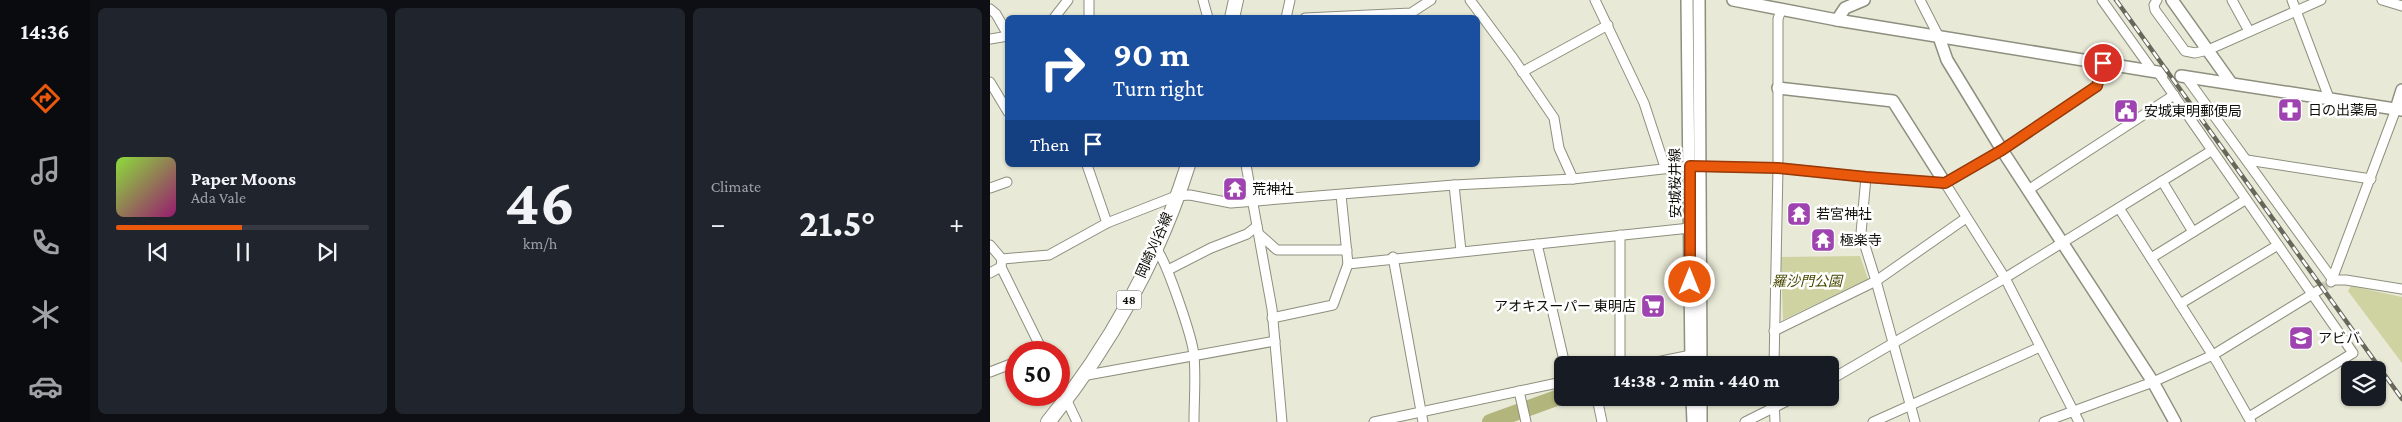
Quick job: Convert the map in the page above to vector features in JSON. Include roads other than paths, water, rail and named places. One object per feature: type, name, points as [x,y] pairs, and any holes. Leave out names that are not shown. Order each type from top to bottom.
[{"type":"main road","points":[[1233,15],[1236,0]]},
{"type":"main road","name":"岡崎刈谷線","points":[[1070,395],[1124,311],[1155,247],[1187,167]]},
{"type":"main road","name":"岡崎刈谷線","points":[[1048,422],[1062,406]]},
{"type":"street","points":[[1056,15],[1068,0]]},
{"type":"street","points":[[1089,0],[1089,15]]},
{"type":"street","points":[[1203,0],[1207,15]]},
{"type":"street","points":[[1287,15],[1290,0]]},
{"type":"street","points":[[1412,15],[1431,0]]},
{"type":"street","points":[[1470,0],[1554,118],[1559,148],[1573,179]]},
{"type":"street","points":[[1594,0],[1608,25],[1650,119],[1665,168]]},
{"type":"street","name":"安城桜井線","points":[[1688,0],[1694,166],[1690,228],[1694,356]]},
{"type":"street","name":"安城桜井線","points":[[1694,356],[1694,166],[1699,0]]},
{"type":"street","points":[[1733,0],[1837,20],[2157,71]]},
{"type":"street","points":[[1837,20],[1845,8],[1864,0]]},
{"type":"street","points":[[1920,0],[1939,37],[1948,60],[2002,150],[2153,382],[2175,422]]},
{"type":"street","points":[[2102,0],[2157,71],[2245,200],[2316,292],[2353,353],[2250,419],[2213,355],[2119,208]]},
{"type":"street","points":[[2157,0],[2154,5],[2155,10],[2185,51],[2195,52],[2208,50],[2321,0]]},
{"type":"street","points":[[2172,0],[2232,84]]},
{"type":"street","points":[[2232,0],[2249,31]]},
{"type":"street","points":[[2292,0],[2329,98]]},
{"type":"street","points":[[2382,0],[2402,6]]},
{"type":"street","points":[[990,9],[996,14],[1005,30]]},
{"type":"street","points":[[1774,356],[1778,168],[1778,19],[1781,10]]},
{"type":"street","points":[[1522,72],[1608,25]]},
{"type":"street","points":[[990,39],[1005,36]]},
{"type":"street","points":[[990,273],[1001,263],[1049,255],[1107,223],[1176,196],[1190,195],[1225,202],[1252,202],[1454,185],[1573,179],[1694,166],[1778,168],[1945,183],[2002,150],[2097,86],[2103,63]]},
{"type":"street","points":[[2184,76],[2399,110]]},
{"type":"street","points":[[2184,76],[2247,160],[2331,281]]},
{"type":"street","points":[[990,82],[1005,107]]},
{"type":"street","points":[[1778,88],[1893,101],[2005,278],[2079,422]]},
{"type":"street","points":[[2331,281],[2399,110],[2402,90]]},
{"type":"street","points":[[2028,190],[2174,95]]},
{"type":"street","points":[[1839,375],[2005,278],[2211,151]]},
{"type":"street","points":[[2247,160],[2371,179]]},
{"type":"street","points":[[1089,167],[1107,223]]},
{"type":"street","points":[[1246,167],[1272,318],[1282,422]]},
{"type":"street","points":[[1866,177],[1861,234],[1915,422]]},
{"type":"street","points":[[2162,181],[2193,232]]},
{"type":"street","points":[[990,188],[1007,182]]},
{"type":"street","points":[[1454,185],[1461,251]]},
{"type":"street","points":[[1272,318],[1333,305],[1348,264],[1341,196]]},
{"type":"street","points":[[2152,258],[2245,200]]},
{"type":"street","points":[[1774,331],[1876,281],[1966,218]]},
{"type":"street","points":[[1348,264],[1690,228]]},
{"type":"street","points":[[1258,230],[1277,250],[1347,250]]},
{"type":"street","points":[[1168,270],[1211,248],[1258,230]]},
{"type":"street","points":[[1620,235],[1620,356]]},
{"type":"street","points":[[990,244],[1038,341]]},
{"type":"street","points":[[1537,244],[1563,356]]},
{"type":"street","points":[[2180,304],[2278,245]]},
{"type":"street","points":[[1155,247],[1162,254],[1168,270],[1194,354],[1194,422]]},
{"type":"street","points":[[1393,258],[1423,422]]},
{"type":"street","points":[[2331,281],[2346,280],[2402,289]]},
{"type":"street","points":[[2044,422],[2153,382],[2213,355],[2316,292]]},
{"type":"street","points":[[1082,376],[1194,354],[1275,341]]},
{"type":"street","points":[[1873,422],[2040,347]]},
{"type":"street","points":[[990,372],[1005,366]]},
{"type":"street","points":[[1374,422],[1554,384]]},
{"type":"street","points":[[1519,391],[1526,422]]},
{"type":"street","points":[[1070,406],[1077,422]]},
{"type":"street","points":[[1599,406],[1602,422]]},
{"type":"street","points":[[1692,406],[1693,422]]},
{"type":"street","points":[[1701,406],[1702,422]]},
{"type":"street","points":[[1745,422],[1779,406]]},
{"type":"street","points":[[1774,409],[1775,422]]},
{"type":"waterway","points":[[1490,422],[1554,399]]},
{"type":"tunnel","points":[[2319,290],[2329,283]]},
{"type":"railway","points":[[2116,0],[2402,399]]},
{"type":"place","name":"日の出薬局","points":[[2290,110]]},
{"type":"place","name":"安城東明郵便局","points":[[2126,111]]},
{"type":"place","name":"荒神社","points":[[1235,189]]},
{"type":"place","name":"若宮神社","points":[[1799,214]]},
{"type":"place","name":"極楽寺","points":[[1823,240]]},
{"type":"place","name":"アオキスーパー 東明店","points":[[1653,306]]},
{"type":"place","name":"アビバ","points":[[2301,338]]},
{"type":"park label","name":"羅沙門公園","points":[[1807,281]]}]
